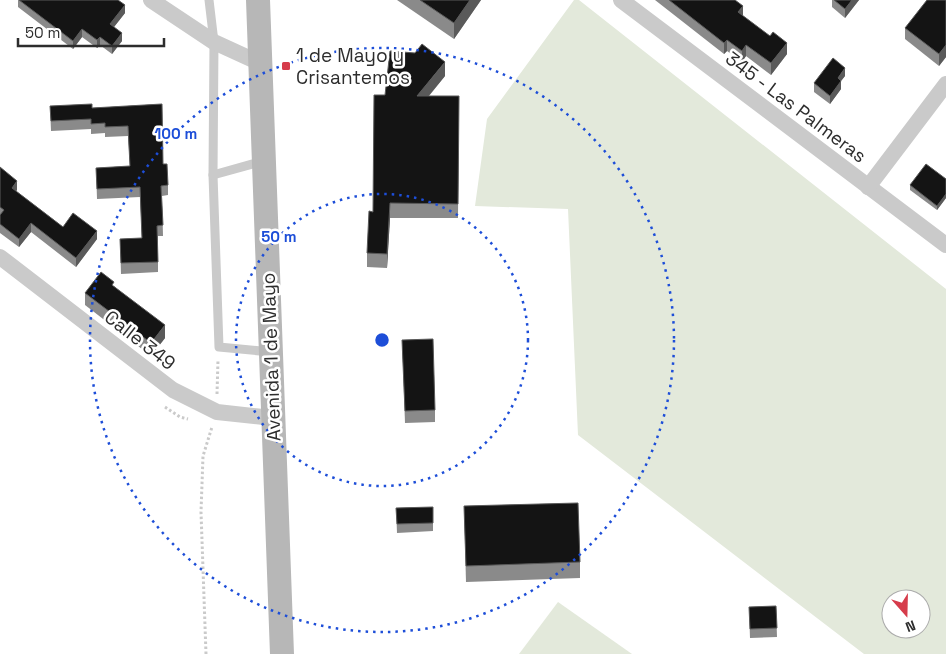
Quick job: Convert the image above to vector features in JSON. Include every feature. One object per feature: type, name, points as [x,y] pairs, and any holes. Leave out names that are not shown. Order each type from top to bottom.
[{"type":"main road","name":"Avenida 1 de Mayo","points":[[258,0],[282,654]]},
{"type":"street","points":[[151,0],[214,42],[260,63]]},
{"type":"street","name":"345 - Las Palmeras","points":[[621,0],[946,245]]},
{"type":"street","points":[[868,186],[946,84]]},
{"type":"street","name":"Calle 349","points":[[0,257],[173,390],[217,412],[273,418]]},
{"type":"lane","points":[[209,0],[214,42],[213,175],[219,347],[271,352]]},
{"type":"lane","points":[[213,175],[263,160]]},
{"type":"path","points":[[206,654],[201,512],[203,456],[217,412],[219,347]]},
{"type":"shaded area","points":[[574,0],[579,0],[946,289],[946,654],[864,654],[578,435],[568,209],[475,206],[487,119]]},
{"type":"shaded area","points":[[558,602],[632,654],[519,654]]},
{"type":"building","points":[[19,0],[118,0],[125,5],[110,24],[122,33],[112,46],[100,37],[97,40],[82,29],[73,41]]},
{"type":"building","points":[[420,0],[470,0],[454,23]]},
{"type":"building","points":[[669,0],[735,0],[743,6],[738,12],[770,36],[773,32],[787,43],[771,63],[746,45],[742,51],[727,40],[724,43]]},
{"type":"building","points":[[834,0],[852,0],[845,9]]},
{"type":"building","points":[[927,0],[946,0],[946,45],[939,54],[905,28]]},
{"type":"building","points":[[422,44],[445,62],[417,96],[459,96],[458,204],[390,203],[387,254],[367,253],[369,211],[373,212],[374,95],[385,95],[390,51],[415,53]]},
{"type":"building","points":[[833,58],[845,68],[838,78],[841,81],[830,96],[814,83]]},
{"type":"building","points":[[92,104],[92,108],[162,104],[163,164],[167,164],[168,185],[161,186],[163,225],[157,226],[158,262],[121,263],[120,239],[142,238],[140,187],[97,189],[96,168],[130,166],[128,126],[105,127],[105,123],[91,124],[91,119],[51,121],[50,106]]},
{"type":"building","points":[[926,164],[946,179],[946,194],[937,206],[910,185]]},
{"type":"building","points":[[0,167],[17,181],[12,188],[63,227],[73,213],[97,231],[76,258],[31,223],[19,239],[0,224],[0,215],[4,210],[0,207]]},
{"type":"building","points":[[101,272],[114,282],[112,285],[165,325],[151,343],[85,293]]},
{"type":"building","points":[[433,339],[435,410],[405,411],[402,340]]},
{"type":"building","points":[[578,503],[580,562],[466,566],[464,506]]},
{"type":"building","points":[[433,507],[433,523],[397,524],[396,508]]},
{"type":"building","points":[[776,606],[777,628],[750,629],[749,607]]},
{"type":"place","name":"1 de Mayo y Crisantemos","points":[[286,66]]}]
